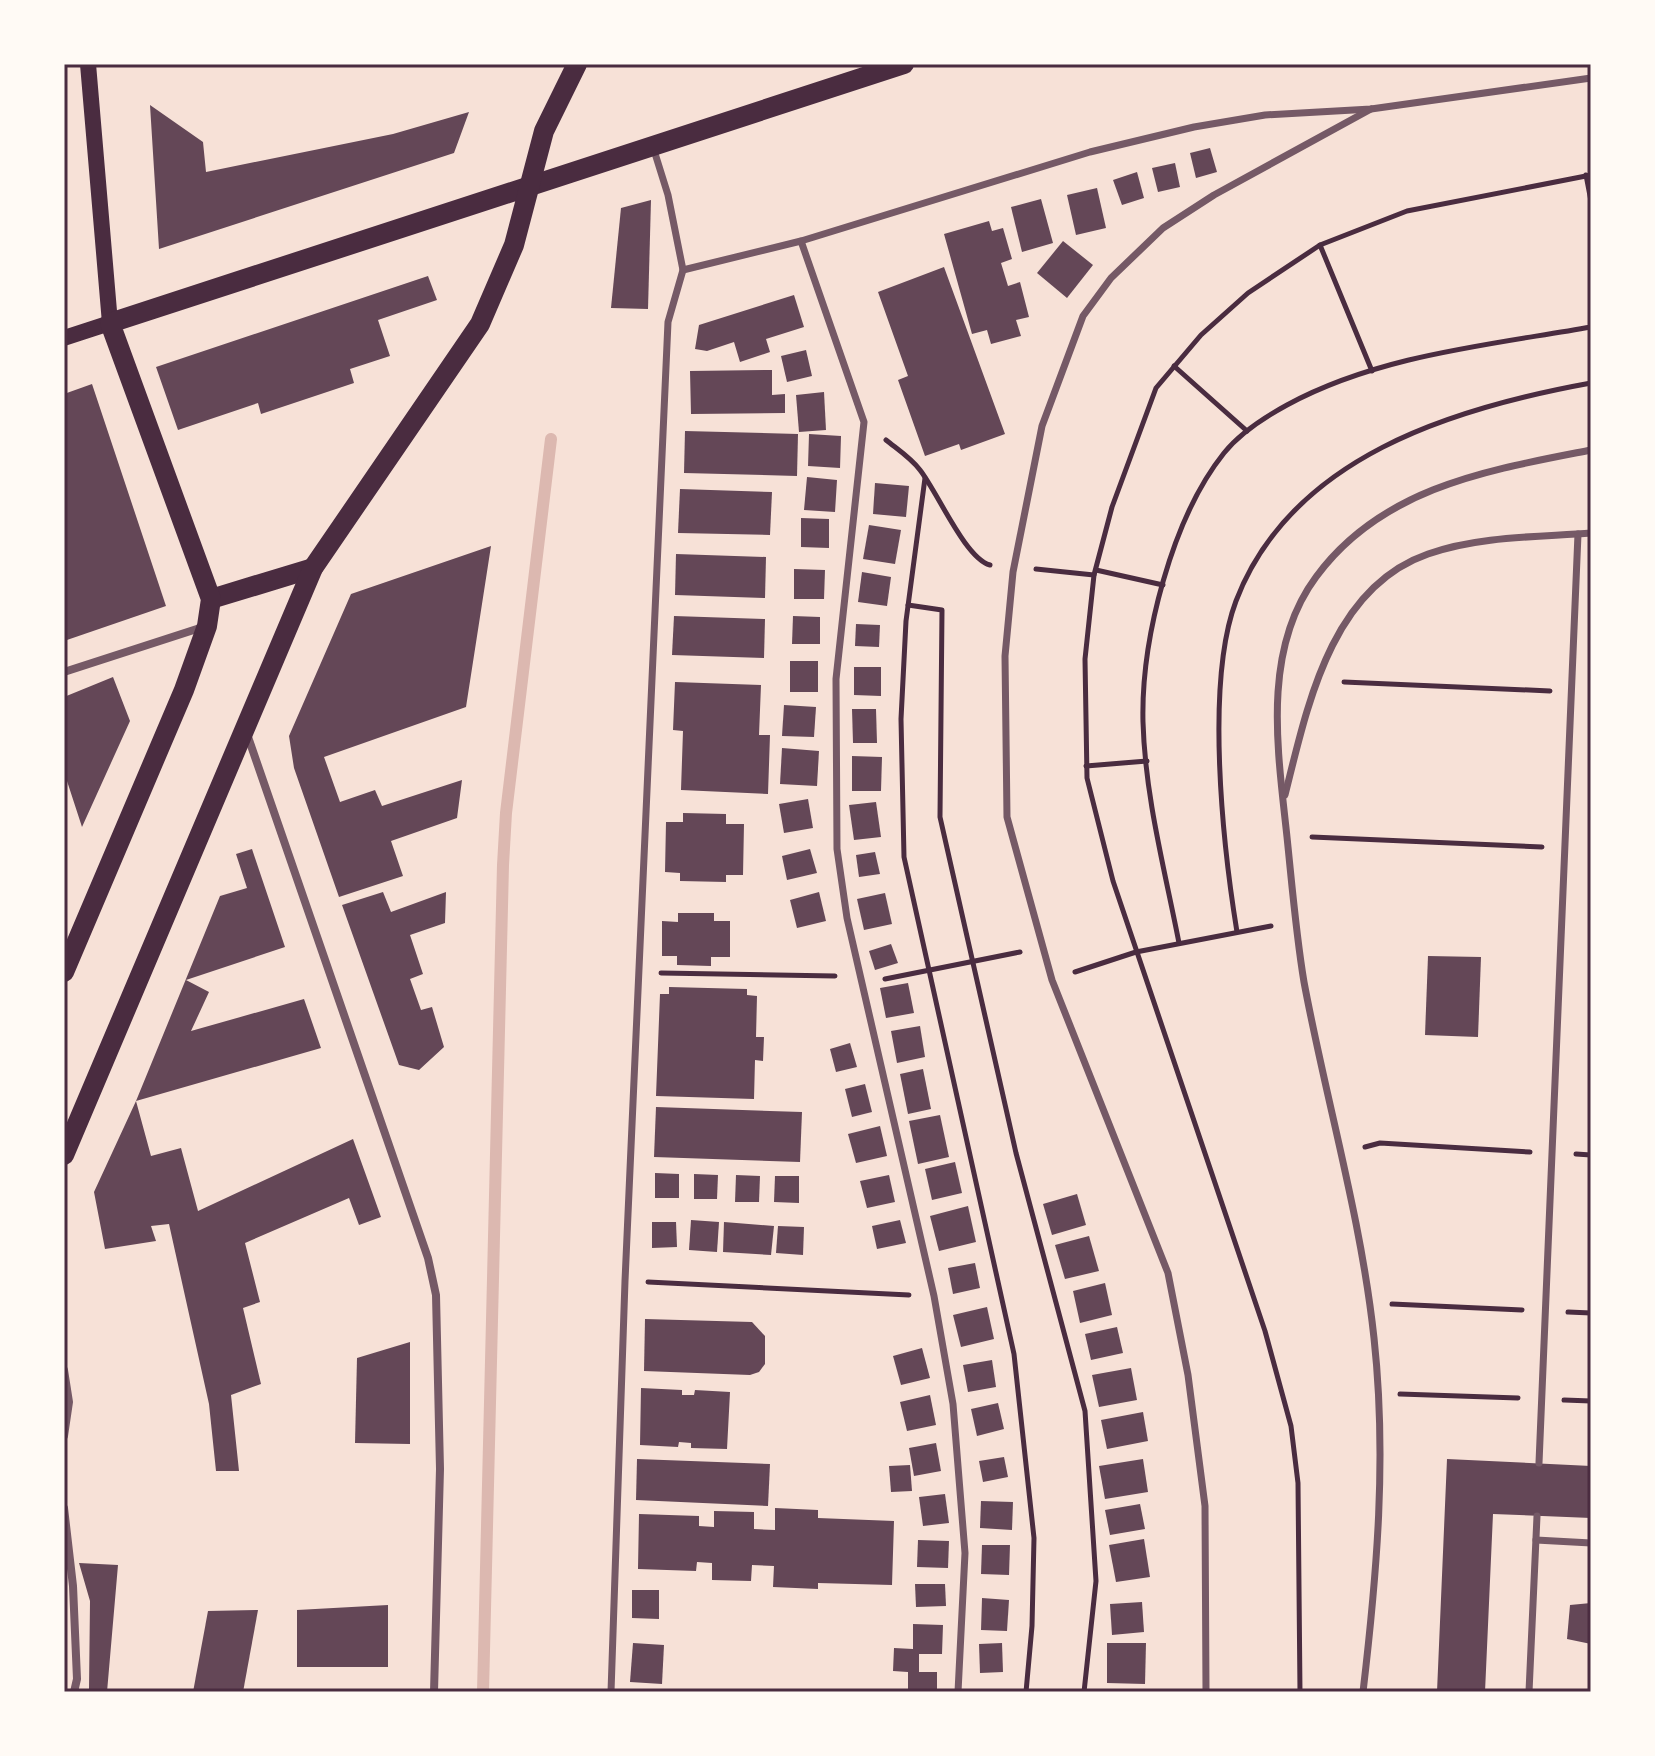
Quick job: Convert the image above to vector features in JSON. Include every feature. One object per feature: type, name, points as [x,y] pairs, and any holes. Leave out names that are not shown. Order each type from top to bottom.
[{"type":"main road","points":[[64,972],[184,690],[207,626],[211,599],[110,323],[88,64]]},
{"type":"main road","points":[[64,1155],[313,568],[480,324],[514,245],[544,131],[577,64]]},
{"type":"main road","points":[[64,338],[904,64]]},
{"type":"main road","points":[[211,599],[313,568]]},
{"type":"street","points":[[683,270],[801,241],[1090,152],[1194,127],[1265,115],[1371,109],[1591,78]]},
{"type":"street","points":[[1206,1692],[1205,1506],[1188,1375],[1168,1273],[1052,980],[1007,817],[1005,656],[1013,570],[1042,426],[1083,316],[1111,278],[1163,228],[1214,195],[1371,109]]},
{"type":"street","points":[[611,1692],[625,1281],[668,322],[683,270],[668,195],[653,144]]},
{"type":"street","points":[[801,241],[864,422],[836,679],[837,849],[847,918],[934,1296],[958,1441],[964,1524],[963,1639],[958,1692]]},
{"type":"street","points":[[1363,1692],[1380,1542],[1380,1393],[1370,1303],[1304,980],[1296,921],[1278,748],[1282,659],[1297,609],[1315,578],[1375,517],[1454,480],[1591,450]]},
{"type":"street","points":[[1283,802],[1330,648],[1349,617],[1372,589],[1416,560],[1455,547],[1591,533]]},
{"type":"street","points":[[1539,1463],[1578,534]]},
{"type":"street","points":[[64,672],[207,626]]},
{"type":"street","points":[[246,730],[428,1258],[436,1295],[440,1469],[434,1692]]},
{"type":"street","points":[[64,1370],[69,1402],[64,1436]]},
{"type":"street","points":[[64,1508],[73,1586],[77,1679],[74,1692]]},
{"type":"street","points":[[1529,1692],[1537,1516]]},
{"type":"street","points":[[1536,1540],[1591,1543]]},
{"type":"path","points":[[1300,1692],[1299,1514],[1291,1426],[1265,1331],[1136,952],[1099,830],[1086,766],[1085,659],[1095,573],[1136,436],[1156,388],[1201,335],[1248,293],[1320,245],[1407,211],[1589,175],[1591,201]]},
{"type":"path","points":[[1320,245],[1372,371]]},
{"type":"path","points":[[1179,943],[1147,761],[1143,685],[1163,585],[1184,526],[1206,481],[1225,452],[1247,431],[1285,406],[1372,371],[1421,356],[1591,327]]},
{"type":"path","points":[[1174,366],[1247,431]]},
{"type":"path","points":[[864,422],[918,467],[979,562],[1013,570],[1095,573],[1163,585]]},
{"type":"path","points":[[925,478],[908,605],[901,719],[904,857],[1014,1354],[1034,1538],[1032,1626],[1026,1692]]},
{"type":"path","points":[[908,605],[942,610],[940,817],[1016,1153],[1085,1411],[1096,1581],[1084,1692]]},
{"type":"path","points":[[1319,681],[1572,692]]},
{"type":"path","points":[[1086,766],[1147,761]]},
{"type":"path","points":[[1287,836],[1565,848]]},
{"type":"path","points":[[1052,980],[1136,952],[1296,921]]},
{"type":"path","points":[[639,973],[861,980],[927,971],[1041,947]]},
{"type":"path","points":[[1340,1152],[1380,1143],[1591,1155]]},
{"type":"path","points":[[625,1281],[934,1296]]},
{"type":"path","points":[[1370,1303],[1591,1313]]},
{"type":"path","points":[[1380,1393],[1591,1401]]},
{"type":"building","points":[[150,105],[203,142],[206,172],[393,134],[469,112],[454,153],[159,249]]},
{"type":"building","points":[[1210,148],[1217,172],[1196,178],[1190,153]]},
{"type":"building","points":[[1175,163],[1180,187],[1158,192],[1152,168]]},
{"type":"building","points":[[1137,172],[1144,198],[1122,205],[1113,180]]},
{"type":"building","points":[[1097,188],[1106,228],[1076,235],[1067,195]]},
{"type":"building","points":[[1041,199],[1053,243],[1022,252],[1011,207]]},
{"type":"building","points":[[651,200],[648,309],[611,308],[621,208]]},
{"type":"building","points":[[989,221],[992,231],[1003,228],[1012,259],[1001,263],[1008,286],[1020,282],[1029,317],[1016,320],[1021,336],[991,344],[987,330],[972,334],[944,234]]},
{"type":"building","points":[[1063,241],[1093,265],[1067,298],[1037,273]]},
{"type":"building","points":[[944,267],[1005,434],[961,450],[959,444],[925,456],[898,380],[908,376],[878,292]]},
{"type":"building","points":[[428,276],[437,300],[378,320],[390,356],[350,369],[354,383],[261,414],[258,403],[178,430],[156,367]]},
{"type":"building","points":[[794,295],[804,327],[766,339],[770,352],[740,362],[734,342],[707,351],[695,349],[699,325]]},
{"type":"building","points":[[806,350],[812,376],[787,382],[781,356]]},
{"type":"building","points":[[772,370],[772,395],[785,394],[785,413],[691,414],[690,371]]},
{"type":"building","points":[[92,384],[166,606],[64,641],[64,394]]},
{"type":"building","points":[[824,392],[826,430],[799,432],[796,395]]},
{"type":"building","points":[[685,431],[798,434],[797,476],[684,473]]},
{"type":"building","points":[[809,434],[841,436],[840,468],[808,466]]},
{"type":"building","points":[[807,477],[837,480],[835,512],[804,510]]},
{"type":"building","points":[[875,483],[909,486],[906,517],[873,514]]},
{"type":"building","points":[[680,489],[772,492],[770,535],[678,533]]},
{"type":"building","points":[[801,518],[829,519],[829,548],[801,547]]},
{"type":"building","points":[[869,525],[901,530],[895,564],[863,559]]},
{"type":"building","points":[[491,546],[466,707],[324,757],[340,802],[375,790],[382,806],[462,780],[457,818],[391,841],[403,876],[339,897],[294,768],[289,736],[351,594]]},
{"type":"building","points":[[676,554],[766,557],[765,598],[675,595]]},
{"type":"building","points":[[794,569],[825,570],[824,599],[794,599]]},
{"type":"building","points":[[862,572],[891,577],[887,606],[858,602]]},
{"type":"building","points":[[674,616],[765,619],[764,658],[672,655]]},
{"type":"building","points":[[793,616],[820,617],[820,644],[792,644]]},
{"type":"building","points":[[856,624],[880,625],[879,647],[855,646]]},
{"type":"building","points":[[790,661],[818,661],[818,692],[790,692]]},
{"type":"building","points":[[854,667],[881,667],[881,696],[854,695]]},
{"type":"building","points":[[113,677],[130,721],[82,827],[67,781],[64,782],[64,697]]},
{"type":"building","points":[[675,682],[761,685],[759,735],[770,735],[768,794],[681,790],[683,731],[673,730]]},
{"type":"building","points":[[784,705],[816,707],[814,737],[782,736]]},
{"type":"building","points":[[852,709],[876,709],[877,743],[853,743]]},
{"type":"building","points":[[782,748],[819,751],[817,786],[780,784]]},
{"type":"building","points":[[852,756],[882,757],[881,791],[852,791]]},
{"type":"building","points":[[808,799],[813,828],[784,833],[779,804]]},
{"type":"building","points":[[876,802],[881,837],[854,840],[849,805]]},
{"type":"building","points":[[683,813],[726,814],[726,824],[744,824],[743,875],[726,875],[726,882],[680,881],[680,873],[665,872],[666,822],[683,822]]},
{"type":"building","points":[[252,849],[285,947],[186,980],[209,992],[191,1031],[304,999],[321,1048],[136,1101],[220,896],[247,888],[236,854]]},
{"type":"building","points":[[810,849],[817,873],[787,880],[782,856]]},
{"type":"building","points":[[875,852],[880,874],[859,877],[856,855]]},
{"type":"building","points":[[383,892],[391,912],[446,892],[445,923],[410,935],[423,974],[410,979],[421,1010],[432,1007],[444,1047],[419,1070],[399,1065],[342,905]]},
{"type":"building","points":[[819,892],[826,921],[797,928],[790,900]]},
{"type":"building","points":[[885,893],[892,924],[864,930],[857,899]]},
{"type":"building","points":[[678,913],[714,913],[714,921],[730,921],[730,957],[711,957],[711,966],[677,965],[677,956],[662,956],[662,921],[678,922]]},
{"type":"building","points":[[891,944],[898,963],[875,970],[869,951]]},
{"type":"building","points":[[1428,956],[1481,957],[1478,1037],[1425,1035]]},
{"type":"building","points":[[908,983],[914,1013],[886,1018],[880,988]]},
{"type":"building","points":[[669,987],[747,989],[747,995],[757,996],[756,1037],[764,1037],[763,1061],[755,1060],[754,1099],[656,1096],[660,994],[669,994]]},
{"type":"building","points":[[920,1026],[925,1057],[897,1063],[891,1031]]},
{"type":"building","points":[[850,1043],[857,1067],[836,1072],[830,1049]]},
{"type":"building","points":[[923,1069],[931,1109],[908,1114],[900,1074]]},
{"type":"building","points":[[865,1084],[872,1112],[852,1117],[845,1089]]},
{"type":"building","points":[[136,1101],[151,1156],[181,1148],[198,1211],[353,1139],[381,1217],[359,1225],[349,1198],[245,1243],[260,1302],[243,1308],[261,1384],[231,1395],[239,1471],[216,1471],[209,1404],[169,1224],[151,1226],[156,1241],[105,1249],[94,1192]]},
{"type":"building","points":[[656,1107],[802,1112],[800,1162],[654,1157]]},
{"type":"building","points":[[940,1115],[949,1157],[918,1164],[909,1121]]},
{"type":"building","points":[[880,1126],[887,1156],[856,1163],[848,1134]]},
{"type":"building","points":[[955,1162],[962,1193],[932,1200],[925,1169]]},
{"type":"building","points":[[655,1173],[679,1174],[679,1198],[655,1198]]},
{"type":"building","points":[[694,1174],[718,1175],[717,1199],[694,1199]]},
{"type":"building","points":[[736,1175],[760,1176],[759,1202],[735,1202]]},
{"type":"building","points":[[889,1175],[895,1202],[867,1208],[860,1181]]},
{"type":"building","points":[[775,1176],[799,1176],[799,1203],[774,1202]]},
{"type":"building","points":[[1077,1194],[1086,1225],[1052,1235],[1043,1204]]},
{"type":"building","points":[[968,1206],[976,1242],[939,1251],[930,1216]]},
{"type":"building","points":[[691,1220],[719,1222],[717,1252],[689,1250]]},
{"type":"building","points":[[900,1220],[906,1243],[877,1249],[872,1226]]},
{"type":"building","points":[[652,1222],[676,1222],[677,1247],[652,1248]]},
{"type":"building","points":[[724,1222],[774,1226],[771,1255],[723,1252]]},
{"type":"building","points":[[778,1226],[804,1227],[803,1255],[776,1253]]},
{"type":"building","points":[[1089,1236],[1099,1271],[1065,1279],[1055,1245]]},
{"type":"building","points":[[975,1263],[980,1288],[953,1294],[948,1268]]},
{"type":"building","points":[[1105,1283],[1112,1315],[1080,1323],[1073,1291]]},
{"type":"building","points":[[987,1307],[994,1339],[961,1347],[953,1315]]},
{"type":"building","points":[[645,1319],[752,1322],[765,1336],[765,1364],[759,1372],[750,1375],[644,1371]]},
{"type":"building","points":[[1117,1327],[1123,1353],[1091,1360],[1085,1334]]},
{"type":"building","points":[[410,1342],[410,1444],[355,1443],[357,1358]]},
{"type":"building","points":[[922,1348],[930,1378],[901,1385],[893,1356]]},
{"type":"building","points":[[992,1360],[996,1387],[968,1392],[963,1365]]},
{"type":"building","points":[[1131,1368],[1137,1400],[1099,1407],[1092,1375]]},
{"type":"building","points":[[641,1388],[682,1390],[682,1395],[694,1395],[695,1390],[730,1392],[727,1449],[691,1448],[691,1443],[679,1442],[678,1447],[640,1445]]},
{"type":"building","points":[[930,1395],[936,1425],[907,1431],[900,1402]]},
{"type":"building","points":[[998,1403],[1004,1429],[977,1436],[971,1409]]},
{"type":"building","points":[[1143,1412],[1148,1441],[1107,1449],[1101,1420]]},
{"type":"building","points":[[936,1443],[941,1471],[914,1476],[909,1448]]},
{"type":"building","points":[[1004,1457],[1008,1477],[983,1482],[979,1461]]},
{"type":"building","points":[[637,1459],[770,1464],[768,1506],[636,1500]]},
{"type":"building","points":[[1143,1459],[1148,1492],[1105,1499],[1099,1466]]},
{"type":"building","points":[[1447,1459],[1591,1466],[1591,1518],[1493,1514],[1485,1692],[1437,1692]]},
{"type":"building","points":[[910,1465],[912,1491],[891,1492],[889,1466]]},
{"type":"building","points":[[945,1494],[949,1523],[923,1526],[919,1497]]},
{"type":"building","points":[[981,1501],[1013,1502],[1012,1530],[980,1528]]},
{"type":"building","points":[[1140,1504],[1145,1529],[1110,1535],[1105,1510]]},
{"type":"building","points":[[775,1508],[818,1510],[818,1518],[894,1521],[892,1585],[818,1583],[818,1589],[773,1587],[774,1566],[752,1565],[751,1581],[712,1580],[712,1563],[697,1562],[696,1571],[638,1569],[639,1514],[699,1516],[699,1526],[714,1527],[714,1511],[754,1512],[754,1529],[775,1530]]},
{"type":"building","points":[[1144,1539],[1150,1577],[1116,1582],[1109,1545]]},
{"type":"building","points":[[918,1540],[949,1541],[948,1568],[917,1567]]},
{"type":"building","points":[[982,1545],[1010,1545],[1009,1575],[981,1574]]},
{"type":"building","points":[[79,1563],[118,1565],[107,1692],[89,1689],[90,1601]]},
{"type":"building","points":[[915,1584],[945,1584],[946,1606],[916,1607]]},
{"type":"building","points":[[632,1590],[659,1590],[659,1619],[632,1618]]},
{"type":"building","points":[[982,1598],[1009,1600],[1007,1631],[981,1630]]},
{"type":"building","points":[[1142,1602],[1144,1632],[1112,1635],[1110,1604]]},
{"type":"building","points":[[1591,1603],[1591,1644],[1567,1639],[1570,1605]]},
{"type":"building","points":[[388,1605],[388,1667],[297,1667],[297,1610]]},
{"type":"building","points":[[258,1610],[243,1692],[193,1692],[208,1611]]},
{"type":"building","points":[[913,1624],[943,1625],[942,1654],[919,1654],[919,1672],[937,1672],[937,1692],[908,1692],[908,1672],[893,1671],[894,1648],[913,1649]]},
{"type":"building","points":[[633,1643],[664,1645],[662,1684],[630,1682]]},
{"type":"building","points":[[1002,1643],[1003,1672],[980,1673],[979,1644]]},
{"type":"building","points":[[1107,1643],[1146,1643],[1145,1684],[1107,1683]]},
{"type":"waterway","points":[[483,1692],[503,865],[506,813],[551,439]]}]
